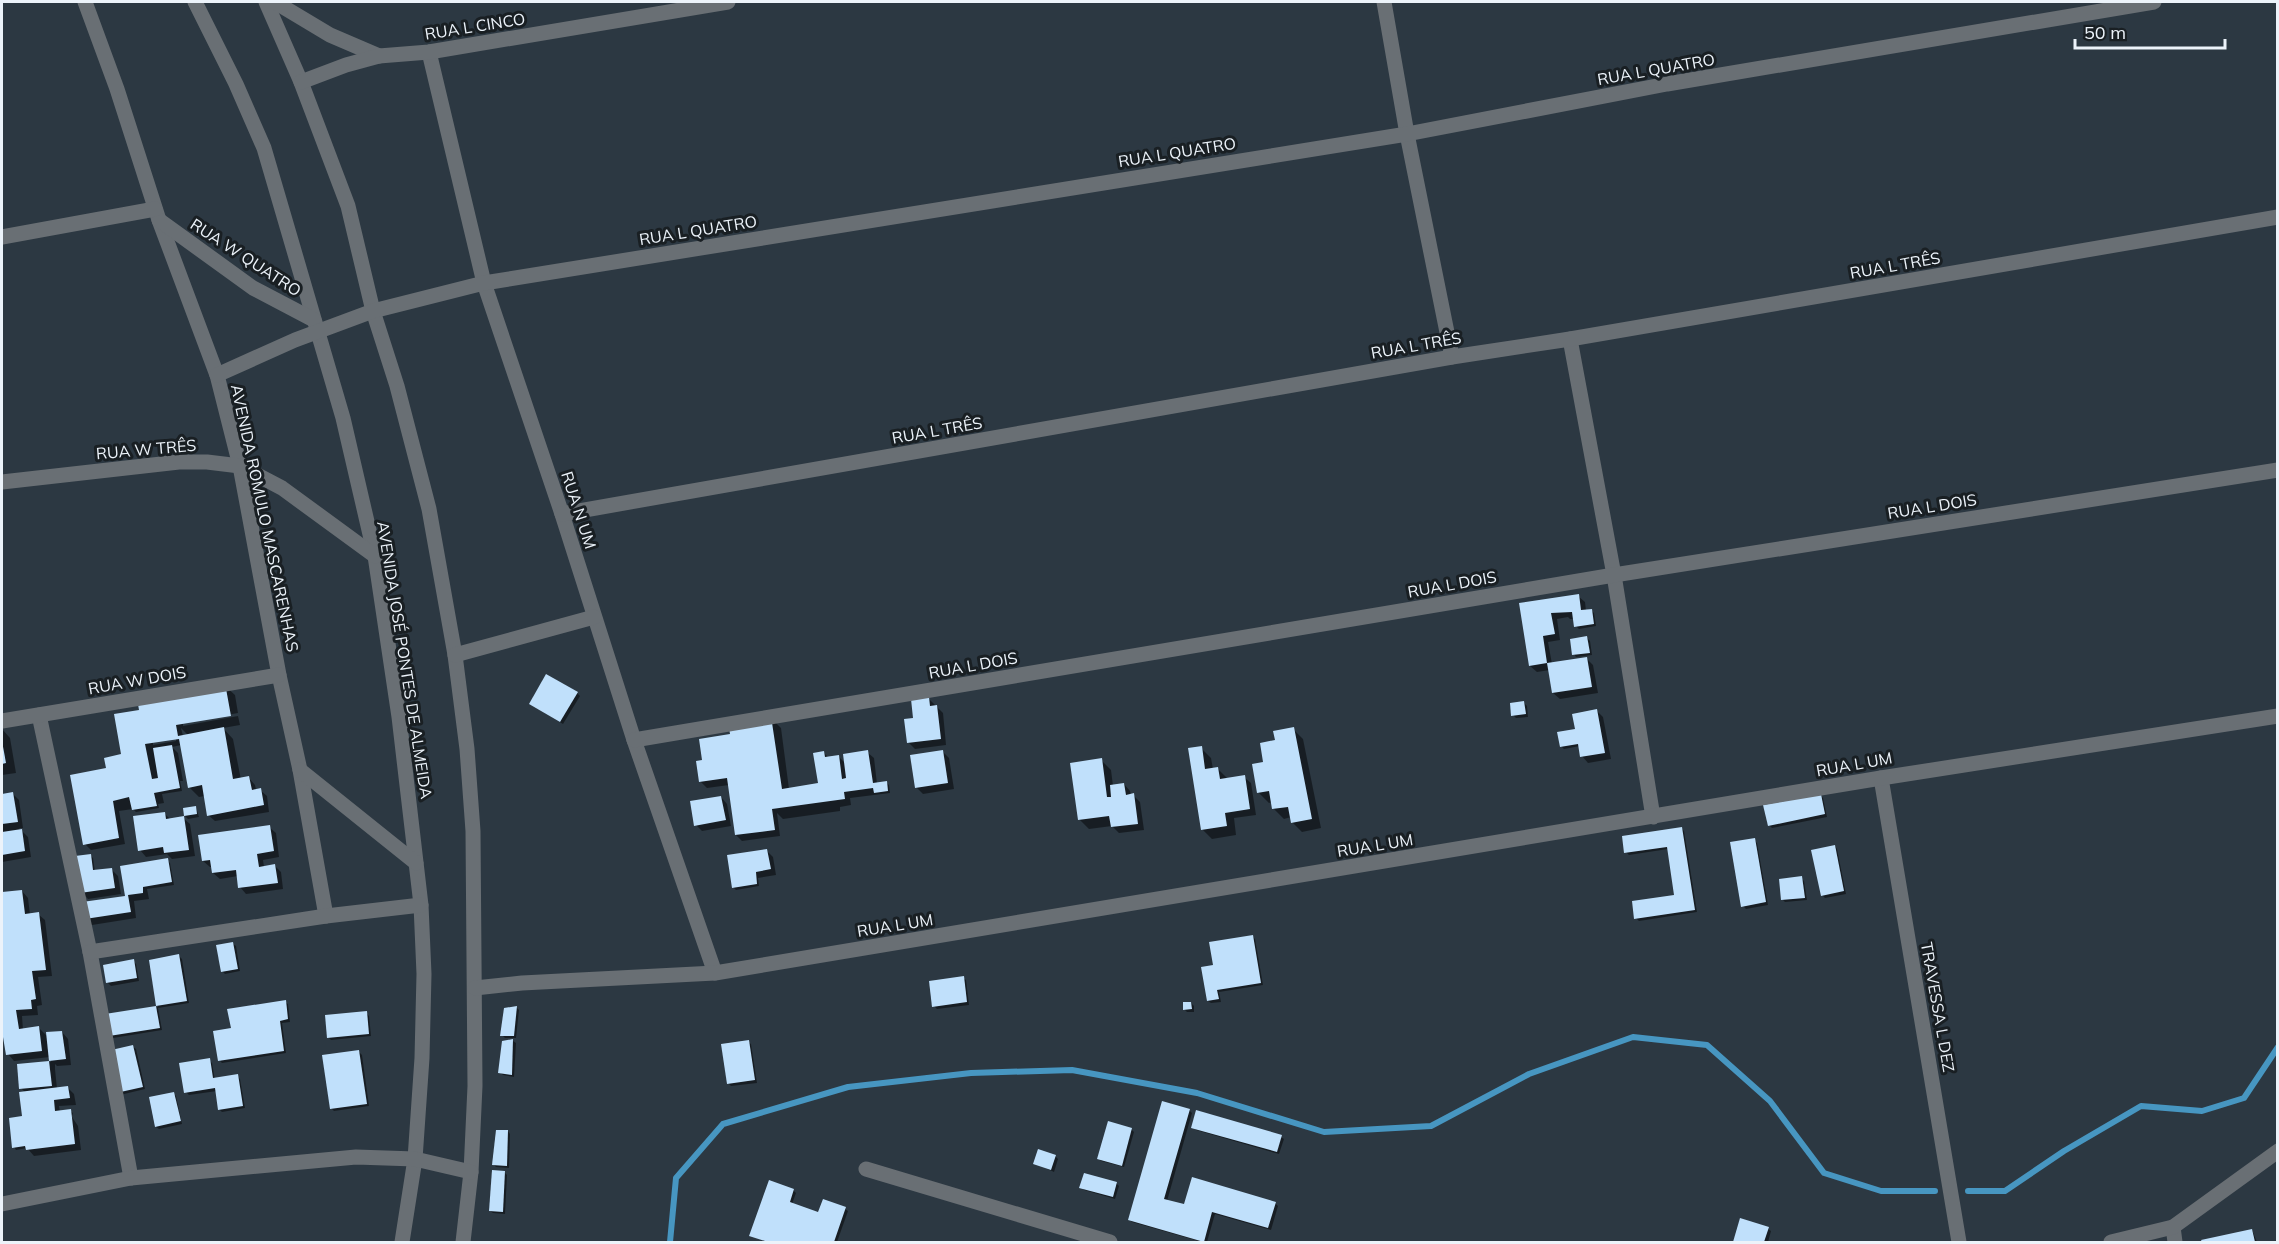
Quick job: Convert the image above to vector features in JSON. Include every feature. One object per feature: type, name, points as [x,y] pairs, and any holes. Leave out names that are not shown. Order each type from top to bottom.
[{"type":"street","name":"AVENIDA ROMULO MASCARENHAS","points":[[85,2],[117,89],[157,215],[217,375],[240,466],[279,675],[300,770],[326,916]]},
{"type":"street","name":"AVENIDA JOSÉ PONTES DE ALMEIDA","points":[[195,2],[236,84],[264,148],[343,418],[375,556],[399,717],[421,905],[424,974],[422,1058],[415,1159],[402,1242]]},
{"type":"street","points":[[266,2],[301,82],[348,206],[373,311],[397,386],[429,509],[454,655],[467,749],[473,831],[475,1086],[471,1172],[463,1242]]},
{"type":"street","points":[[275,2],[330,35],[379,56]]},
{"type":"street","name":"RUA L CINCO","points":[[301,82],[346,65],[379,56],[429,52],[728,2]]},
{"type":"street","points":[[1384,2],[1407,134],[1452,357]]},
{"type":"street","name":"RUA L QUATRO","points":[[217,375],[316,326],[484,283],[1407,134],[1666,84],[2154,2]]},
{"type":"street","name":"RUA N UM","points":[[429,52],[484,283],[562,514],[634,740],[715,973]]},
{"type":"street","points":[[2,237],[157,215]]},
{"type":"street","name":"RUA W QUATRO","points":[[157,215],[253,288],[316,326]]},
{"type":"street","name":"RUA L TRÊS","points":[[562,514],[1452,357],[1570,339],[2277,217]]},
{"type":"street","points":[[1570,339],[1614,575],[1653,817]]},
{"type":"street","name":"RUA W TRÊS","points":[[2,482],[179,462],[207,462],[240,466],[282,488],[375,556]]},
{"type":"street","name":"RUA L DOIS","points":[[634,740],[1614,575],[2277,470]]},
{"type":"street","points":[[454,655],[594,617]]},
{"type":"street","name":"RUA W DOIS","points":[[2,721],[279,675]]},
{"type":"street","points":[[39,715],[90,952],[131,1178]]},
{"type":"street","name":"RUA L UM","points":[[475,988],[522,982],[715,973],[1881,778],[2277,716]]},
{"type":"street","points":[[300,770],[416,863]]},
{"type":"street","name":"TRAVESSA L DEZ","points":[[1881,778],[1959,1242]]},
{"type":"street","points":[[90,952],[326,916],[421,905]]},
{"type":"street","points":[[2111,1242],[2174,1235],[2277,1151]]},
{"type":"street","points":[[2,1204],[131,1178],[356,1157],[415,1159],[471,1172]]},
{"type":"street","points":[[866,1169],[1110,1242]]},
{"type":"building","points":[[1579,594],[1581,610],[1592,609],[1594,624],[1574,627],[1572,612],[1551,613],[1555,634],[1543,636],[1547,663],[1529,666],[1519,603]]},
{"type":"building","points":[[1587,636],[1590,653],[1572,655],[1570,639]]},
{"type":"building","points":[[1587,657],[1592,687],[1552,693],[1547,663]]},
{"type":"building","points":[[546,674],[578,692],[560,722],[529,704]]},
{"type":"building","points":[[225,683],[231,716],[176,725],[178,736],[224,727],[233,779],[249,776],[252,790],[261,788],[264,805],[207,816],[202,785],[188,788],[179,739],[145,744],[152,779],[158,778],[153,748],[172,745],[180,788],[154,793],[157,806],[132,810],[129,797],[113,801],[119,838],[83,845],[70,775],[106,768],[104,758],[121,754],[114,714],[139,710],[136,693]]},
{"type":"building","points":[[929,697],[930,706],[937,705],[941,739],[907,743],[904,719],[913,718],[911,699]]},
{"type":"building","points":[[1524,701],[1526,714],[1511,716],[1510,703]]},
{"type":"building","points":[[1597,709],[1605,753],[1580,757],[1578,744],[1560,747],[1557,732],[1575,729],[1572,714]]},
{"type":"building","points":[[771,716],[782,789],[818,783],[813,753],[824,751],[825,757],[839,755],[842,779],[846,778],[843,754],[868,750],[873,783],[887,781],[888,791],[874,793],[873,788],[844,792],[845,799],[772,809],[775,830],[735,835],[727,778],[699,782],[696,761],[702,760],[699,739],[730,734],[728,722]]},
{"type":"building","points":[[1294,727],[1312,819],[1291,823],[1288,807],[1272,809],[1269,791],[1257,793],[1252,764],[1263,762],[1260,743],[1275,740],[1273,731]]},
{"type":"building","points":[[2,741],[6,763],[2,764]]},
{"type":"building","points":[[1202,746],[1205,769],[1218,767],[1220,779],[1245,775],[1250,809],[1225,813],[1227,826],[1201,830],[1188,748]]},
{"type":"building","points":[[943,750],[948,783],[915,788],[910,755]]},
{"type":"building","points":[[1102,758],[1107,797],[1111,797],[1110,785],[1124,783],[1126,795],[1134,793],[1138,824],[1111,827],[1109,816],[1078,820],[1070,763]]},
{"type":"building","points":[[13,792],[18,822],[2,824],[2,794]]},
{"type":"building","points":[[1821,794],[1825,814],[1768,826],[1763,805]]},
{"type":"building","points":[[721,796],[726,820],[694,826],[690,801]]},
{"type":"building","points":[[196,806],[197,814],[184,816],[183,808]]},
{"type":"building","points":[[165,812],[166,819],[184,816],[189,850],[164,853],[163,847],[138,851],[133,816]]},
{"type":"building","points":[[270,825],[274,851],[257,854],[259,867],[275,864],[278,883],[238,888],[236,870],[212,873],[210,860],[202,861],[198,835]]},
{"type":"building","points":[[1682,827],[1695,910],[1634,919],[1632,901],[1674,895],[1667,847],[1624,853],[1622,836]]},
{"type":"building","points":[[22,829],[25,851],[2,855],[2,832]]},
{"type":"building","points":[[1755,838],[1766,902],[1741,907],[1730,842]]},
{"type":"building","points":[[1835,845],[1844,891],[1821,896],[1811,850]]},
{"type":"building","points":[[767,849],[771,869],[756,872],[757,884],[732,888],[727,855]]},
{"type":"building","points":[[91,854],[93,870],[112,868],[115,888],[80,893],[75,856]]},
{"type":"building","points":[[168,858],[172,882],[143,887],[143,893],[128,895],[131,912],[85,919],[82,902],[125,896],[120,866]]},
{"type":"building","points":[[1802,876],[1805,898],[1781,900],[1779,879]]},
{"type":"building","points":[[22,890],[25,914],[39,912],[46,970],[32,971],[36,999],[31,1000],[32,1009],[16,1010],[19,1029],[39,1026],[42,1051],[6,1055],[2,1031],[2,892]]},
{"type":"building","points":[[1253,935],[1261,983],[1217,990],[1219,999],[1207,1001],[1201,967],[1213,965],[1209,942]]},
{"type":"building","points":[[233,942],[238,969],[221,972],[216,945]]},
{"type":"building","points":[[179,954],[187,1001],[156,1006],[149,960]]},
{"type":"building","points":[[134,959],[137,978],[106,983],[103,965]]},
{"type":"building","points":[[964,976],[967,1002],[932,1007],[929,981]]},
{"type":"building","points":[[286,1000],[288,1019],[280,1021],[284,1051],[218,1061],[213,1031],[231,1028],[227,1009]]},
{"type":"building","points":[[1183,1002],[1191,1002],[1192,1009],[1183,1010]]},
{"type":"building","points":[[156,1006],[160,1028],[109,1036],[105,1014]]},
{"type":"building","points":[[517,1006],[514,1036],[500,1036],[504,1008]]},
{"type":"building","points":[[367,1011],[369,1034],[327,1038],[325,1015]]},
{"type":"building","points":[[62,1031],[66,1059],[49,1061],[46,1032]]},
{"type":"building","points":[[513,1039],[512,1075],[498,1073],[502,1041]]},
{"type":"building","points":[[749,1040],[755,1080],[727,1084],[721,1044]]},
{"type":"building","points":[[133,1045],[143,1087],[116,1093],[107,1051]]},
{"type":"building","points":[[359,1050],[367,1104],[330,1109],[322,1055]]},
{"type":"building","points":[[210,1058],[213,1078],[238,1074],[243,1106],[218,1110],[215,1088],[184,1093],[179,1063]]},
{"type":"building","points":[[49,1061],[52,1086],[19,1089],[17,1064]]},
{"type":"building","points":[[68,1086],[70,1098],[54,1100],[55,1111],[71,1109],[75,1144],[26,1150],[25,1146],[12,1148],[9,1118],[22,1116],[19,1092]]},
{"type":"building","points":[[174,1092],[181,1121],[155,1127],[149,1097]]},
{"type":"building","points":[[1162,1101],[1190,1109],[1164,1199],[1184,1204],[1192,1177],[1276,1202],[1268,1228],[1212,1212],[1204,1242],[1128,1220]]},
{"type":"building","points":[[1196,1110],[1282,1135],[1277,1152],[1191,1128]]},
{"type":"building","points":[[1108,1121],[1132,1128],[1122,1166],[1097,1159]]},
{"type":"building","points":[[496,1130],[508,1130],[507,1166],[492,1165]]},
{"type":"building","points":[[1038,1149],[1056,1155],[1051,1170],[1033,1164]]},
{"type":"building","points":[[492,1170],[505,1171],[503,1212],[489,1211]]},
{"type":"building","points":[[1084,1173],[1117,1182],[1113,1197],[1079,1188]]},
{"type":"building","points":[[769,1180],[794,1189],[790,1202],[818,1212],[823,1199],[846,1207],[834,1242],[768,1242],[749,1236]]},
{"type":"building","points":[[1740,1218],[1769,1227],[1764,1242],[1733,1242]]},
{"type":"building","points":[[2252,1229],[2255,1242],[2202,1242],[2201,1240]]},
{"type":"waterway","points":[[670,1242],[676,1178],[723,1124],[848,1087],[971,1073],[1072,1070],[1197,1093],[1324,1132],[1431,1126],[1529,1074],[1633,1037],[1707,1045],[1770,1101],[1824,1173],[1881,1191],[1935,1191]]},
{"type":"waterway","points":[[1968,1191],[2005,1191],[2064,1151],[2141,1106],[2202,1111],[2244,1098],[2278,1047]]}]
